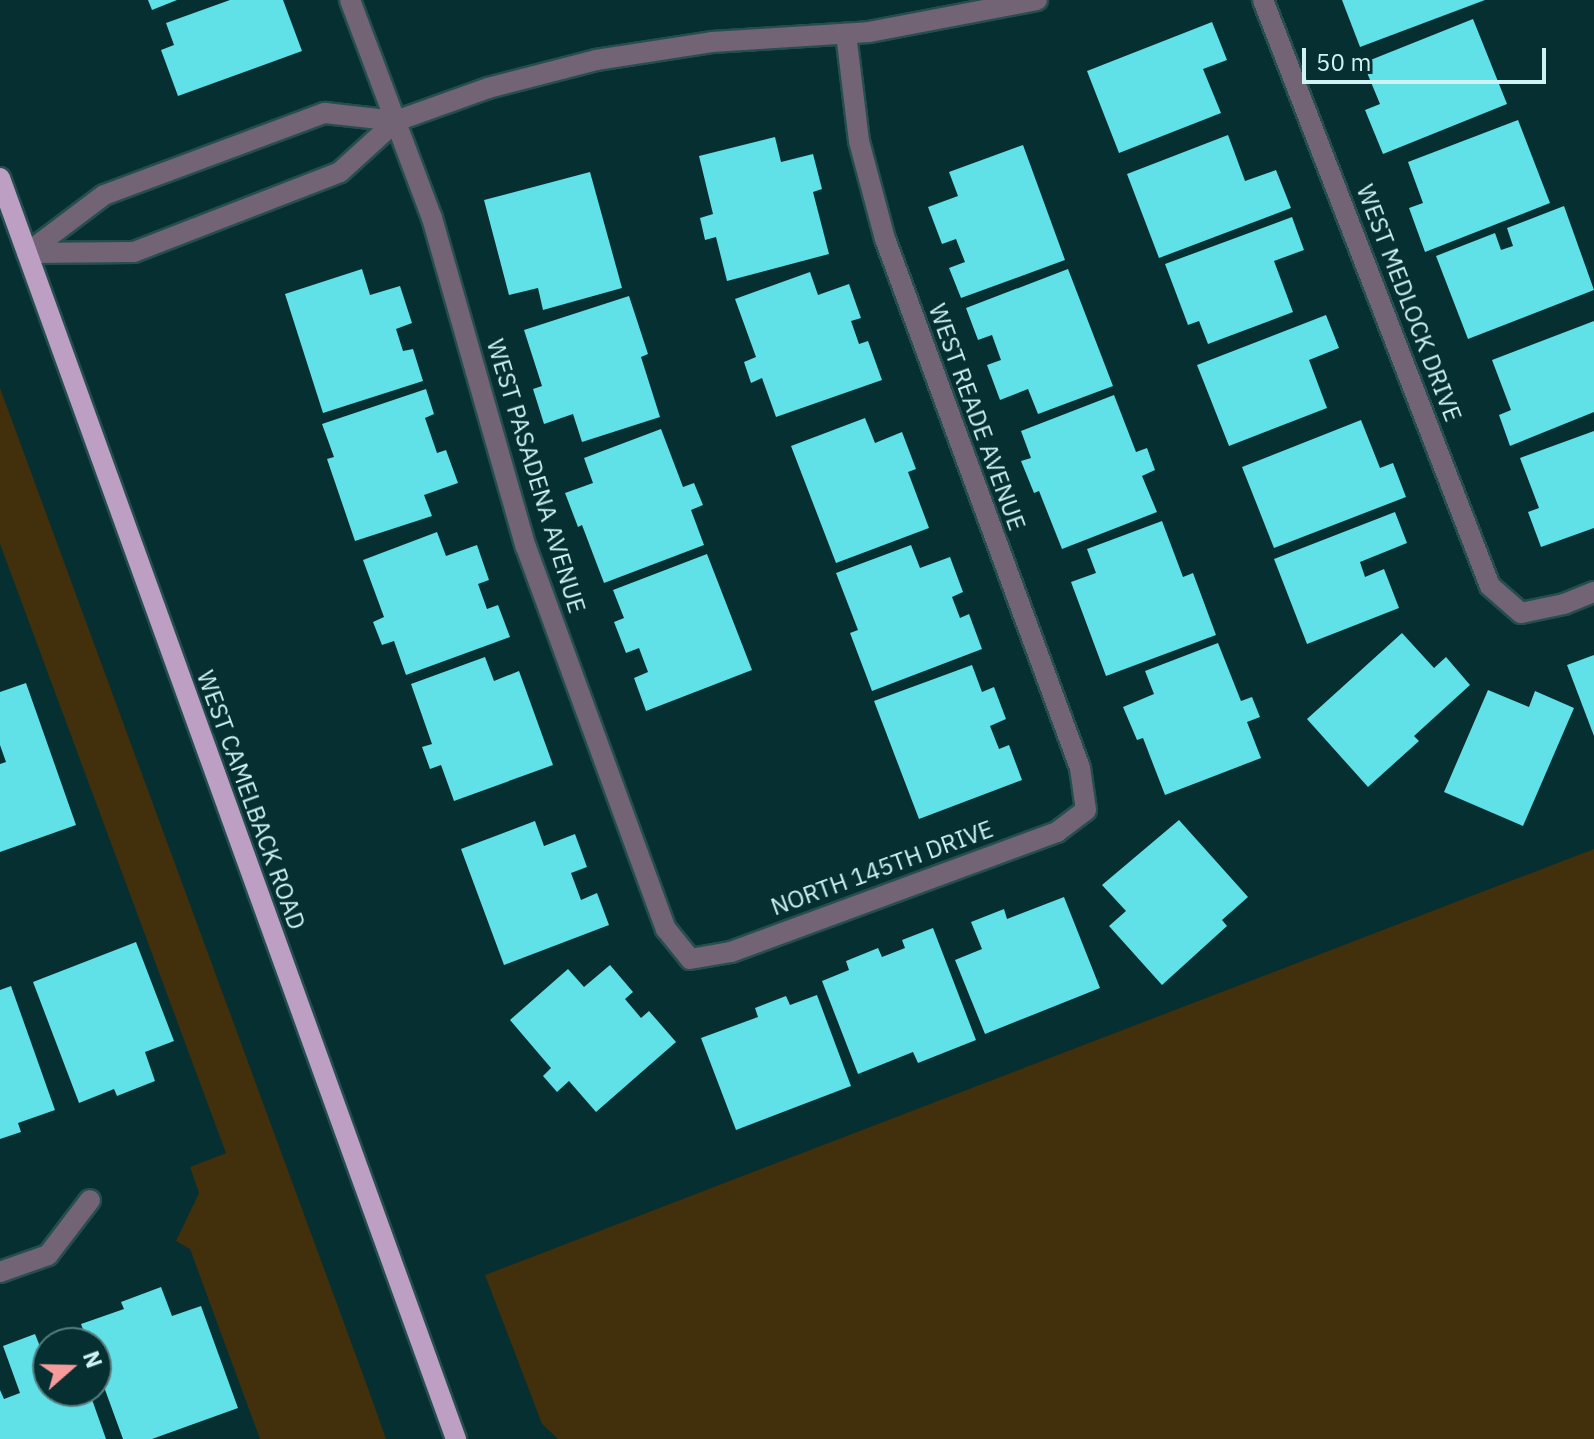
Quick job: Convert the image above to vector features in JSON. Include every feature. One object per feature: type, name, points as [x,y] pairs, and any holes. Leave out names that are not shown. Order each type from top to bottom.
[{"type":"main road","name":"WEST CAMELBACK ROAD","points":[[0,178],[274,944],[456,1439]]},
{"type":"street","name":"WEST PASADENA AVENUE","points":[[350,0],[432,218],[526,547],[666,929],[690,959]]},
{"type":"street","points":[[27,253],[134,252],[340,172],[396,121],[488,88],[596,60],[712,42],[846,34],[948,19],[1037,0]]},
{"type":"street","name":"WEST MEDLOCK DRIVE","points":[[1263,0],[1490,586],[1521,613],[1564,604],[1594,592]]},
{"type":"street","name":"WEST READE AVENUE","points":[[846,34],[859,141],[885,239],[1080,768],[1086,810]]},
{"type":"street","points":[[27,253],[104,195],[325,113],[396,121]]},
{"type":"street","name":"NORTH 145TH DRIVE","points":[[690,959],[731,952],[1057,832],[1086,810]]},
{"type":"street","points":[[0,1272],[48,1255],[90,1200]]},
{"type":"shaded area","points":[[0,388],[386,1439],[260,1439],[190,1249],[176,1241],[199,1193],[190,1167],[226,1153],[0,544]]},
{"type":"shaded area","points":[[1594,849],[1594,1439],[558,1439],[542,1424],[485,1275]]},
{"type":"building","points":[[148,0],[177,0],[152,10]]},
{"type":"building","points":[[230,0],[283,0],[302,51],[178,96],[161,50],[174,45],[166,23]]},
{"type":"building","points":[[1342,0],[1485,0],[1360,47]]},
{"type":"building","points":[[1473,19],[1507,104],[1383,154],[1365,110],[1380,104],[1363,63]]},
{"type":"building","points":[[1212,22],[1227,60],[1203,69],[1221,113],[1119,153],[1087,71]]},
{"type":"building","points":[[1518,120],[1550,203],[1425,252],[1409,208],[1423,203],[1408,162]]},
{"type":"building","points":[[1228,135],[1245,181],[1276,170],[1291,208],[1159,258],[1127,174]]},
{"type":"building","points":[[775,137],[781,162],[813,154],[822,189],[813,192],[829,254],[727,281],[716,237],[705,240],[700,218],[713,214],[699,156]]},
{"type":"building","points":[[1023,145],[1065,260],[961,298],[949,268],[965,262],[956,239],[942,244],[928,207],[958,196],[949,172]]},
{"type":"building","points":[[590,172],[622,288],[543,310],[538,288],[509,295],[484,200]]},
{"type":"building","points":[[1564,206],[1594,290],[1468,339],[1436,256],[1495,233],[1501,250],[1513,246],[1507,228]]},
{"type":"building","points":[[1292,217],[1304,250],[1274,261],[1293,312],[1208,344],[1199,321],[1188,325],[1165,264]]},
{"type":"building","points":[[362,269],[370,295],[400,286],[412,323],[396,329],[403,351],[413,349],[423,381],[323,413],[285,294]]},
{"type":"building","points":[[1068,269],[1113,386],[1038,414],[1028,389],[1000,400],[987,365],[1001,360],[992,335],[978,340],[966,308]]},
{"type":"building","points":[[810,272],[818,295],[849,284],[861,318],[851,321],[859,344],[868,341],[882,380],[776,417],[762,378],[751,383],[744,362],[756,357],[735,299]]},
{"type":"building","points":[[629,296],[648,354],[641,357],[660,417],[582,442],[573,414],[544,424],[533,389],[542,386],[524,330]]},
{"type":"building","points":[[1326,315],[1339,348],[1309,360],[1327,408],[1229,446],[1197,365]]},
{"type":"building","points":[[1594,321],[1594,412],[1510,446],[1499,415],[1511,410],[1492,360]]},
{"type":"building","points":[[426,389],[434,414],[425,418],[437,453],[446,450],[458,483],[424,495],[432,516],[355,541],[327,459],[334,457],[322,424]]},
{"type":"building","points":[[1114,395],[1136,452],[1147,448],[1155,470],[1142,476],[1157,512],[1062,549],[1039,491],[1034,493],[1021,461],[1031,458],[1021,431]]},
{"type":"building","points":[[865,418],[875,443],[902,432],[916,469],[908,472],[929,528],[836,563],[791,446]]},
{"type":"building","points":[[1361,420],[1380,468],[1393,463],[1406,497],[1274,548],[1242,467]]},
{"type":"building","points":[[661,429],[683,487],[694,483],[703,505],[691,510],[704,545],[604,583],[582,525],[578,527],[565,493],[593,483],[584,458]]},
{"type":"building","points":[[1594,431],[1594,528],[1541,547],[1528,512],[1539,508],[1520,458]]},
{"type":"building","points":[[1395,512],[1407,543],[1360,562],[1365,577],[1384,569],[1399,608],[1307,644],[1274,559]]},
{"type":"building","points":[[1162,521],[1183,577],[1193,573],[1216,635],[1106,676],[1071,582],[1096,573],[1087,549]]},
{"type":"building","points":[[437,532],[446,556],[477,545],[489,580],[478,584],[487,609],[498,605],[510,637],[406,675],[394,641],[382,645],[373,622],[384,617],[363,560]]},
{"type":"building","points":[[911,545],[920,568],[950,557],[963,592],[952,597],[960,618],[969,614],[982,649],[872,691],[850,633],[858,630],[836,573]]},
{"type":"building","points":[[707,554],[752,670],[646,711],[634,678],[648,672],[639,648],[626,653],[614,622],[624,618],[613,590]]},
{"type":"building","points":[[1402,633],[1434,668],[1446,657],[1470,685],[1414,736],[1419,741],[1368,787],[1307,719]]},
{"type":"building","points":[[1218,643],[1241,701],[1252,697],[1260,717],[1247,722],[1261,758],[1165,795],[1143,738],[1137,740],[1123,707],[1154,694],[1145,671]]},
{"type":"building","points":[[1594,655],[1594,736],[1567,665]]},
{"type":"building","points":[[485,657],[494,681],[519,671],[553,765],[454,801],[441,765],[430,769],[422,747],[432,744],[411,684]]},
{"type":"building","points":[[972,665],[982,692],[994,687],[1006,719],[990,726],[999,749],[1009,745],[1022,780],[919,819],[874,701]]},
{"type":"building","points":[[26,683],[76,825],[0,852],[0,764],[6,762],[0,745],[0,692]]},
{"type":"building","points":[[1488,690],[1529,707],[1535,691],[1574,708],[1523,826],[1444,792]]},
{"type":"building","points":[[1179,820],[1248,897],[1222,920],[1227,926],[1162,985],[1109,926],[1126,911],[1102,885]]},
{"type":"building","points":[[535,821],[544,846],[575,834],[587,867],[571,873],[581,900],[597,893],[609,925],[504,965],[461,849]]},
{"type":"building","points":[[1064,897],[1100,988],[985,1034],[955,960],[982,949],[971,922],[1004,909],[1007,919]]},
{"type":"building","points":[[933,928],[976,1040],[918,1063],[913,1052],[858,1074],[822,981],[849,970],[846,961],[878,948],[882,957],[905,948],[902,940]]},
{"type":"building","points":[[136,942],[174,1041],[145,1052],[155,1081],[117,1096],[114,1089],[79,1103],[33,982]]},
{"type":"building","points":[[610,965],[633,992],[625,999],[641,1018],[649,1011],[676,1042],[596,1112],[569,1081],[557,1092],[543,1076],[551,1068],[510,1020],[568,969],[584,987]]},
{"type":"building","points":[[11,986],[55,1110],[18,1123],[21,1132],[0,1139],[0,990]]},
{"type":"building","points":[[817,995],[851,1086],[736,1130],[701,1038],[758,1017],[755,1008],[786,996],[790,1005]]},
{"type":"building","points":[[161,1287],[172,1316],[201,1306],[238,1408],[152,1439],[123,1439],[111,1407],[112,1327],[82,1327],[81,1324],[124,1309],[121,1302]]},
{"type":"building","points":[[32,1335],[32,1407],[95,1407],[106,1439],[0,1439],[0,1390],[4,1399],[20,1393],[3,1346]]}]
